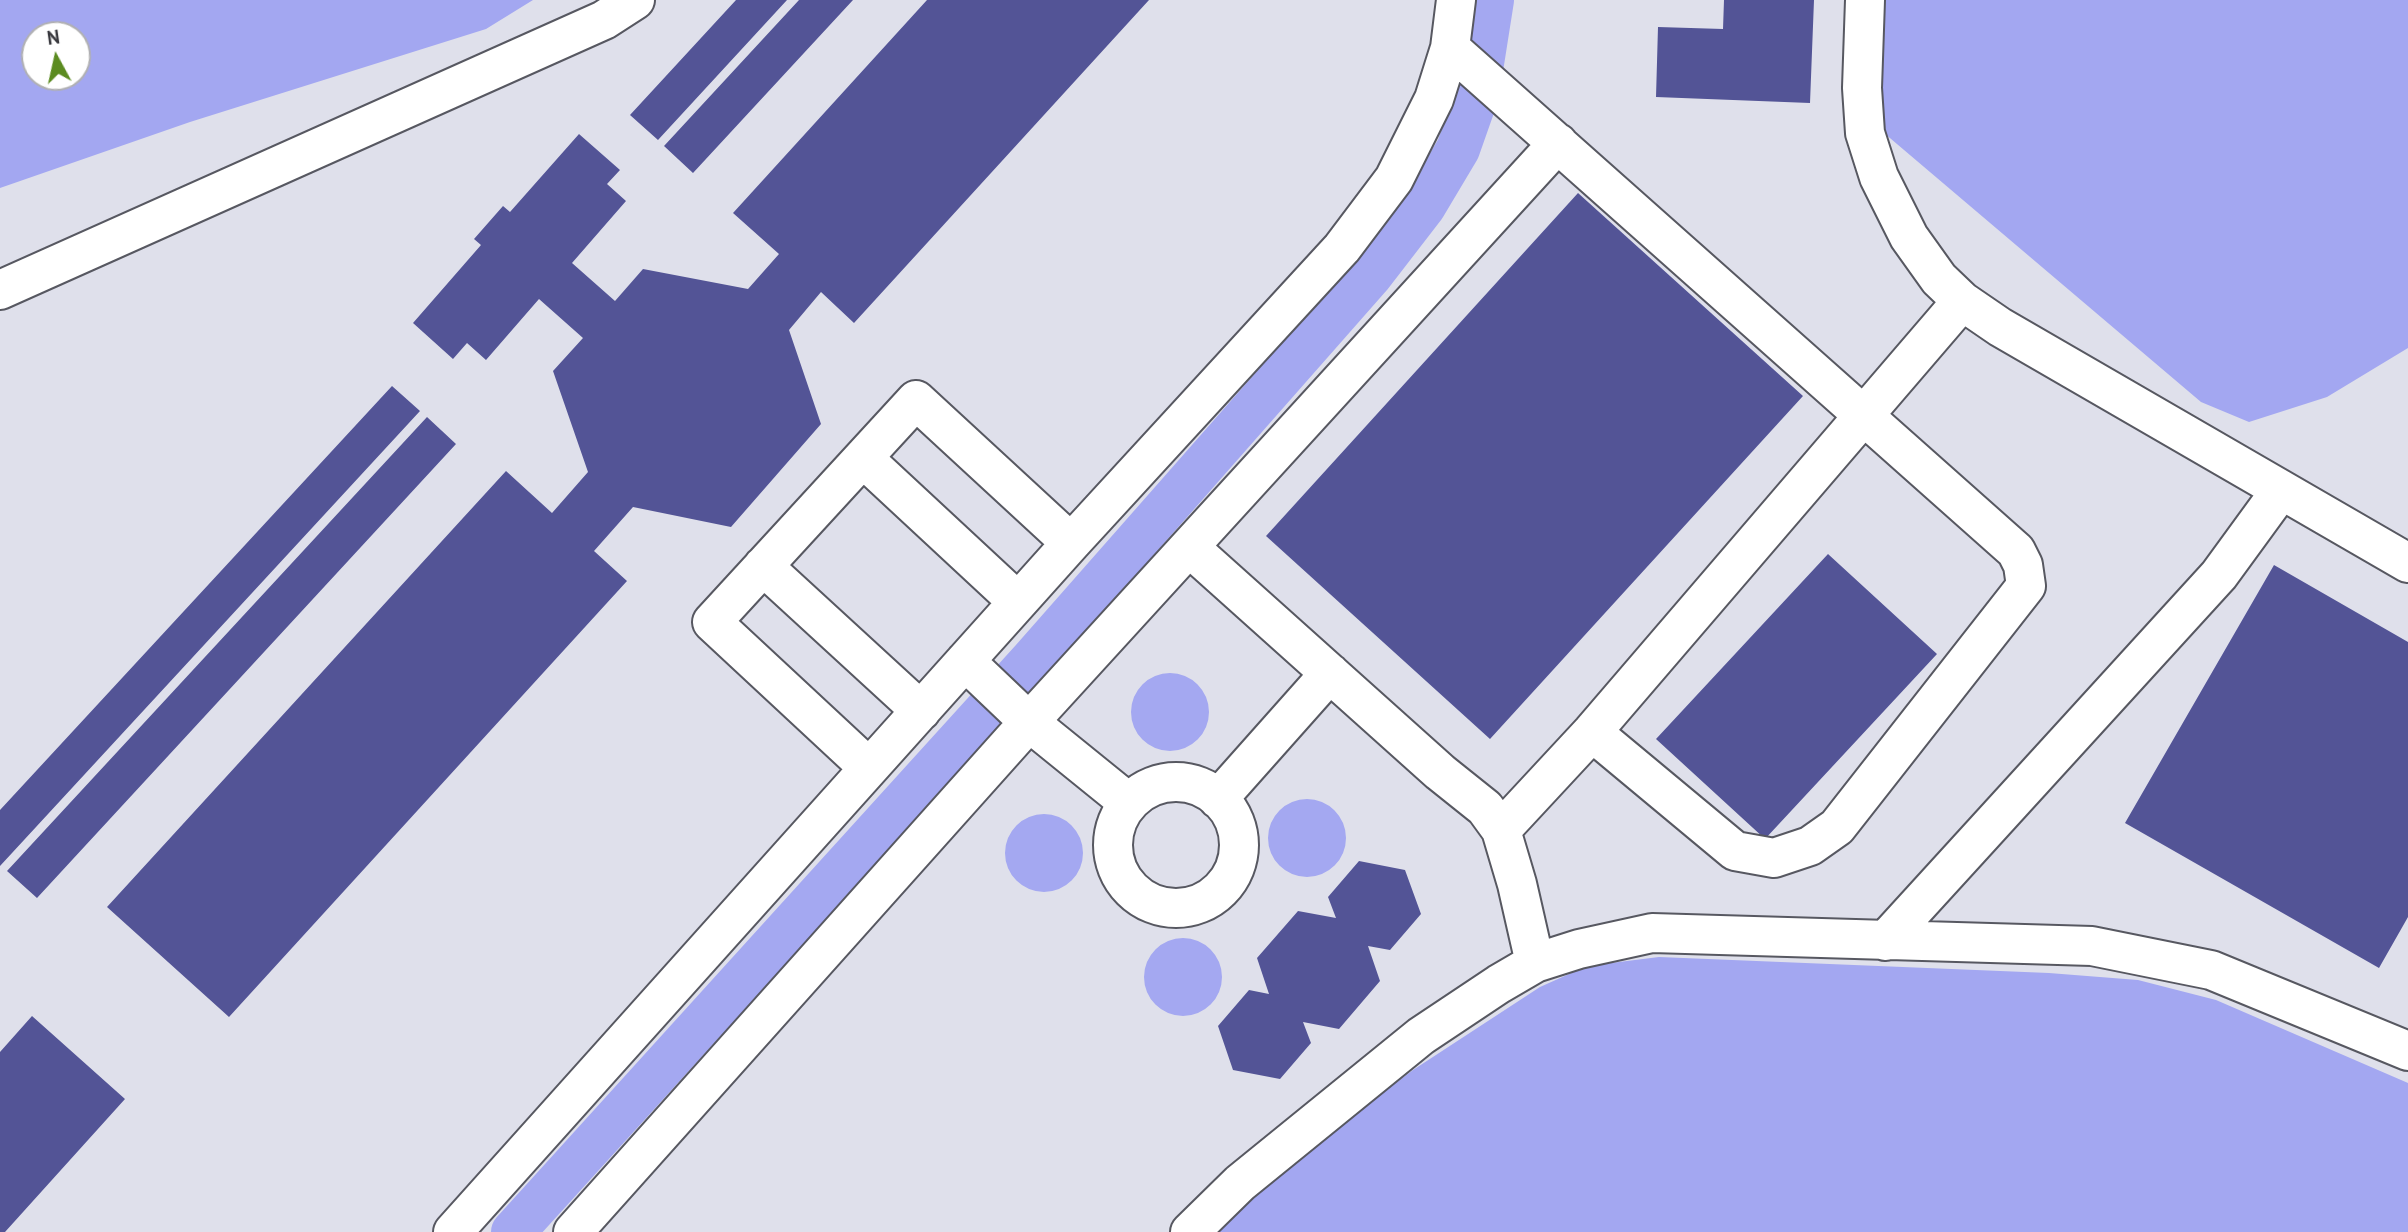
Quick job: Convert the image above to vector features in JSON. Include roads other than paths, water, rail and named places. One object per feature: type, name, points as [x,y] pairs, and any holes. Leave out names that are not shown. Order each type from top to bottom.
[{"type":"street","points":[[0,290],[604,20],[635,0]]},
{"type":"street","points":[[453,1232],[920,711],[974,670],[1018,602],[1342,248],[1394,179],[1434,99],[1450,48],[1456,0]]},
{"type":"street","points":[[1865,0],[1862,88],[1865,133],[1878,177],[1909,237],[1939,279],[1962,301],[2000,327],[2408,563]]},
{"type":"street","points":[[1450,48],[2016,551],[2023,565],[2026,586],[1837,827],[1810,846],[1774,858],[1735,851],[1592,732]]},
{"type":"street","points":[[573,1232],[1021,715],[1189,547],[1558,144]]},
{"type":"street","points":[[1501,830],[1592,732],[1962,301]]},
{"type":"street","points":[[869,768],[712,622],[916,400],[1071,543]]},
{"type":"street","points":[[863,458],[1018,602]]},
{"type":"street","points":[[1885,941],[2219,575],[2281,490]]},
{"type":"street","points":[[1189,547],[1440,772],[1485,808],[1501,830],[1517,884],[1535,963]]},
{"type":"street","points":[[763,566],[920,711]]},
{"type":"street","points":[[974,670],[1021,715],[1129,803]]},
{"type":"street","points":[[1218,799],[1330,673]]},
{"type":"street","points":[[1163,783],[1192,785],[1218,799],[1231,814],[1238,832],[1238,852],[1233,871],[1223,888],[1207,900],[1188,907],[1168,908],[1149,903],[1133,892],[1121,877],[1114,858],[1113,839],[1118,819],[1129,803],[1144,790],[1163,783]]},
{"type":"street","points":[[1190,1232],[1240,1183],[1421,1036],[1535,963],[1578,949],[1652,933],[2092,946],[2211,970],[2408,1051]]},
{"type":"waterway","points":[[513,1232],[1032,660],[1370,276],[1424,206],[1458,149],[1477,95],[1492,0]]}]
